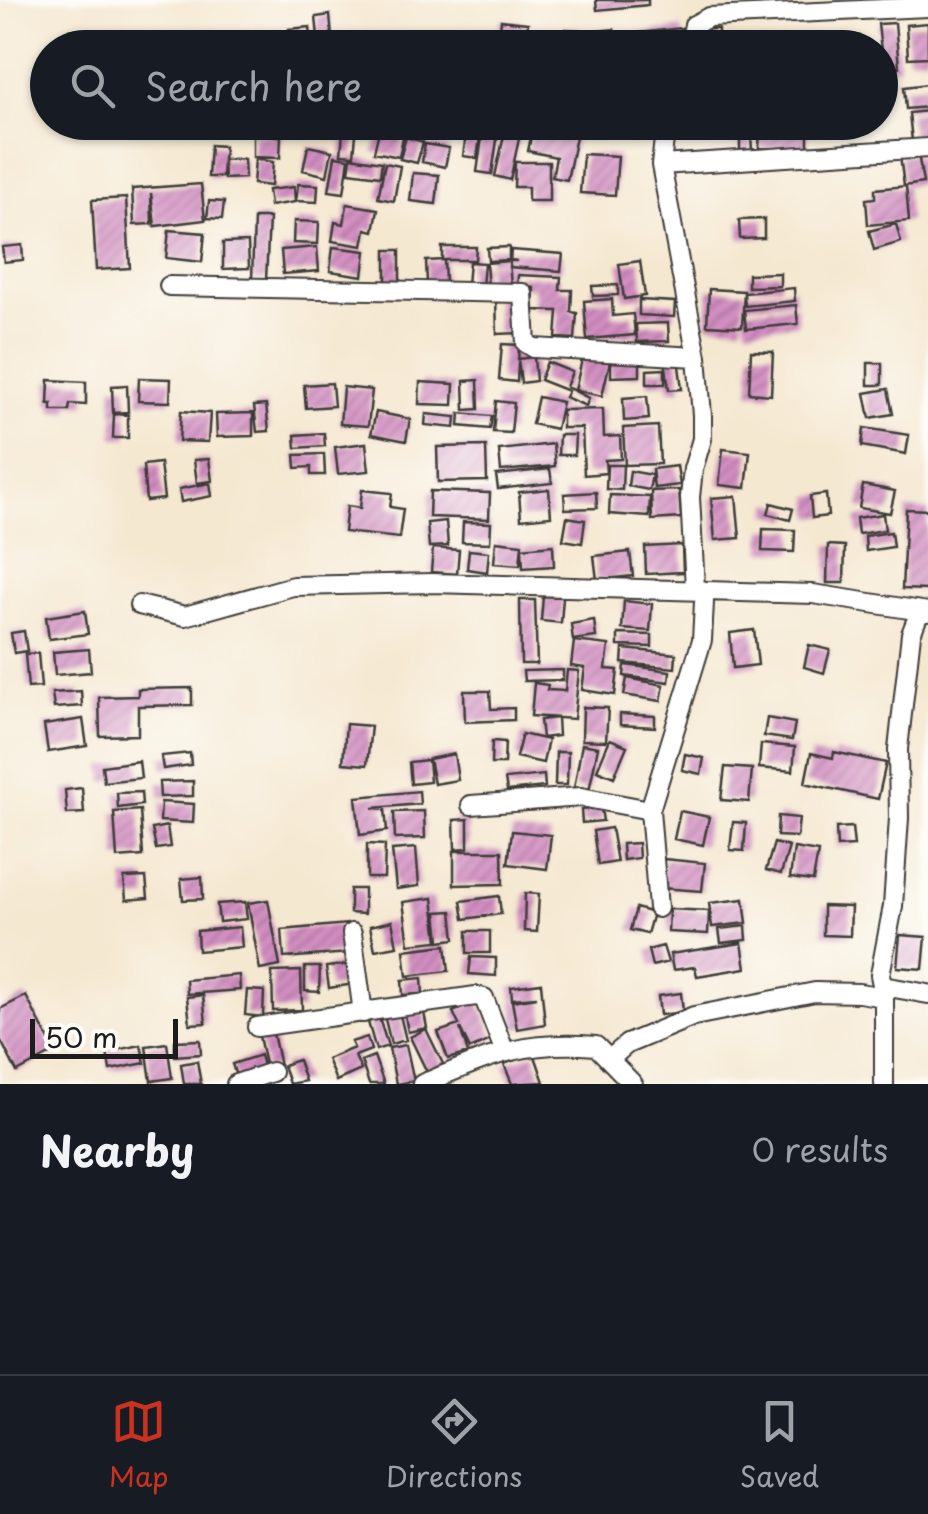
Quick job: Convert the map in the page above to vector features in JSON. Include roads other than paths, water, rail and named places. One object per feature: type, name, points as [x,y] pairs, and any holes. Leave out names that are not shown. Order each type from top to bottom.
[{"type":"street","points":[[693,30],[694,25],[709,18],[928,7]]},
{"type":"street","points":[[658,908],[650,810],[702,640],[690,497],[702,439],[697,356],[660,165],[663,140]]},
{"type":"street","points":[[660,165],[928,148]]},
{"type":"street","points":[[169,286],[523,293],[526,343],[534,348],[697,356]]},
{"type":"street","points":[[139,605],[185,616],[293,586],[432,583],[700,595],[813,594],[924,611],[911,634],[898,748],[893,906],[880,975],[884,992],[884,1084]]},
{"type":"street","points":[[471,804],[581,798],[650,810]]},
{"type":"street","points":[[352,933],[363,1013]]},
{"type":"street","points":[[612,1062],[610,1058],[626,1044],[694,1016],[814,992],[928,994]]},
{"type":"street","points":[[257,1027],[476,996],[484,998],[504,1050]]},
{"type":"street","points":[[422,1084],[504,1050],[560,1043],[596,1046],[633,1084]]},
{"type":"street","points":[[236,1084],[272,1072]]}]
